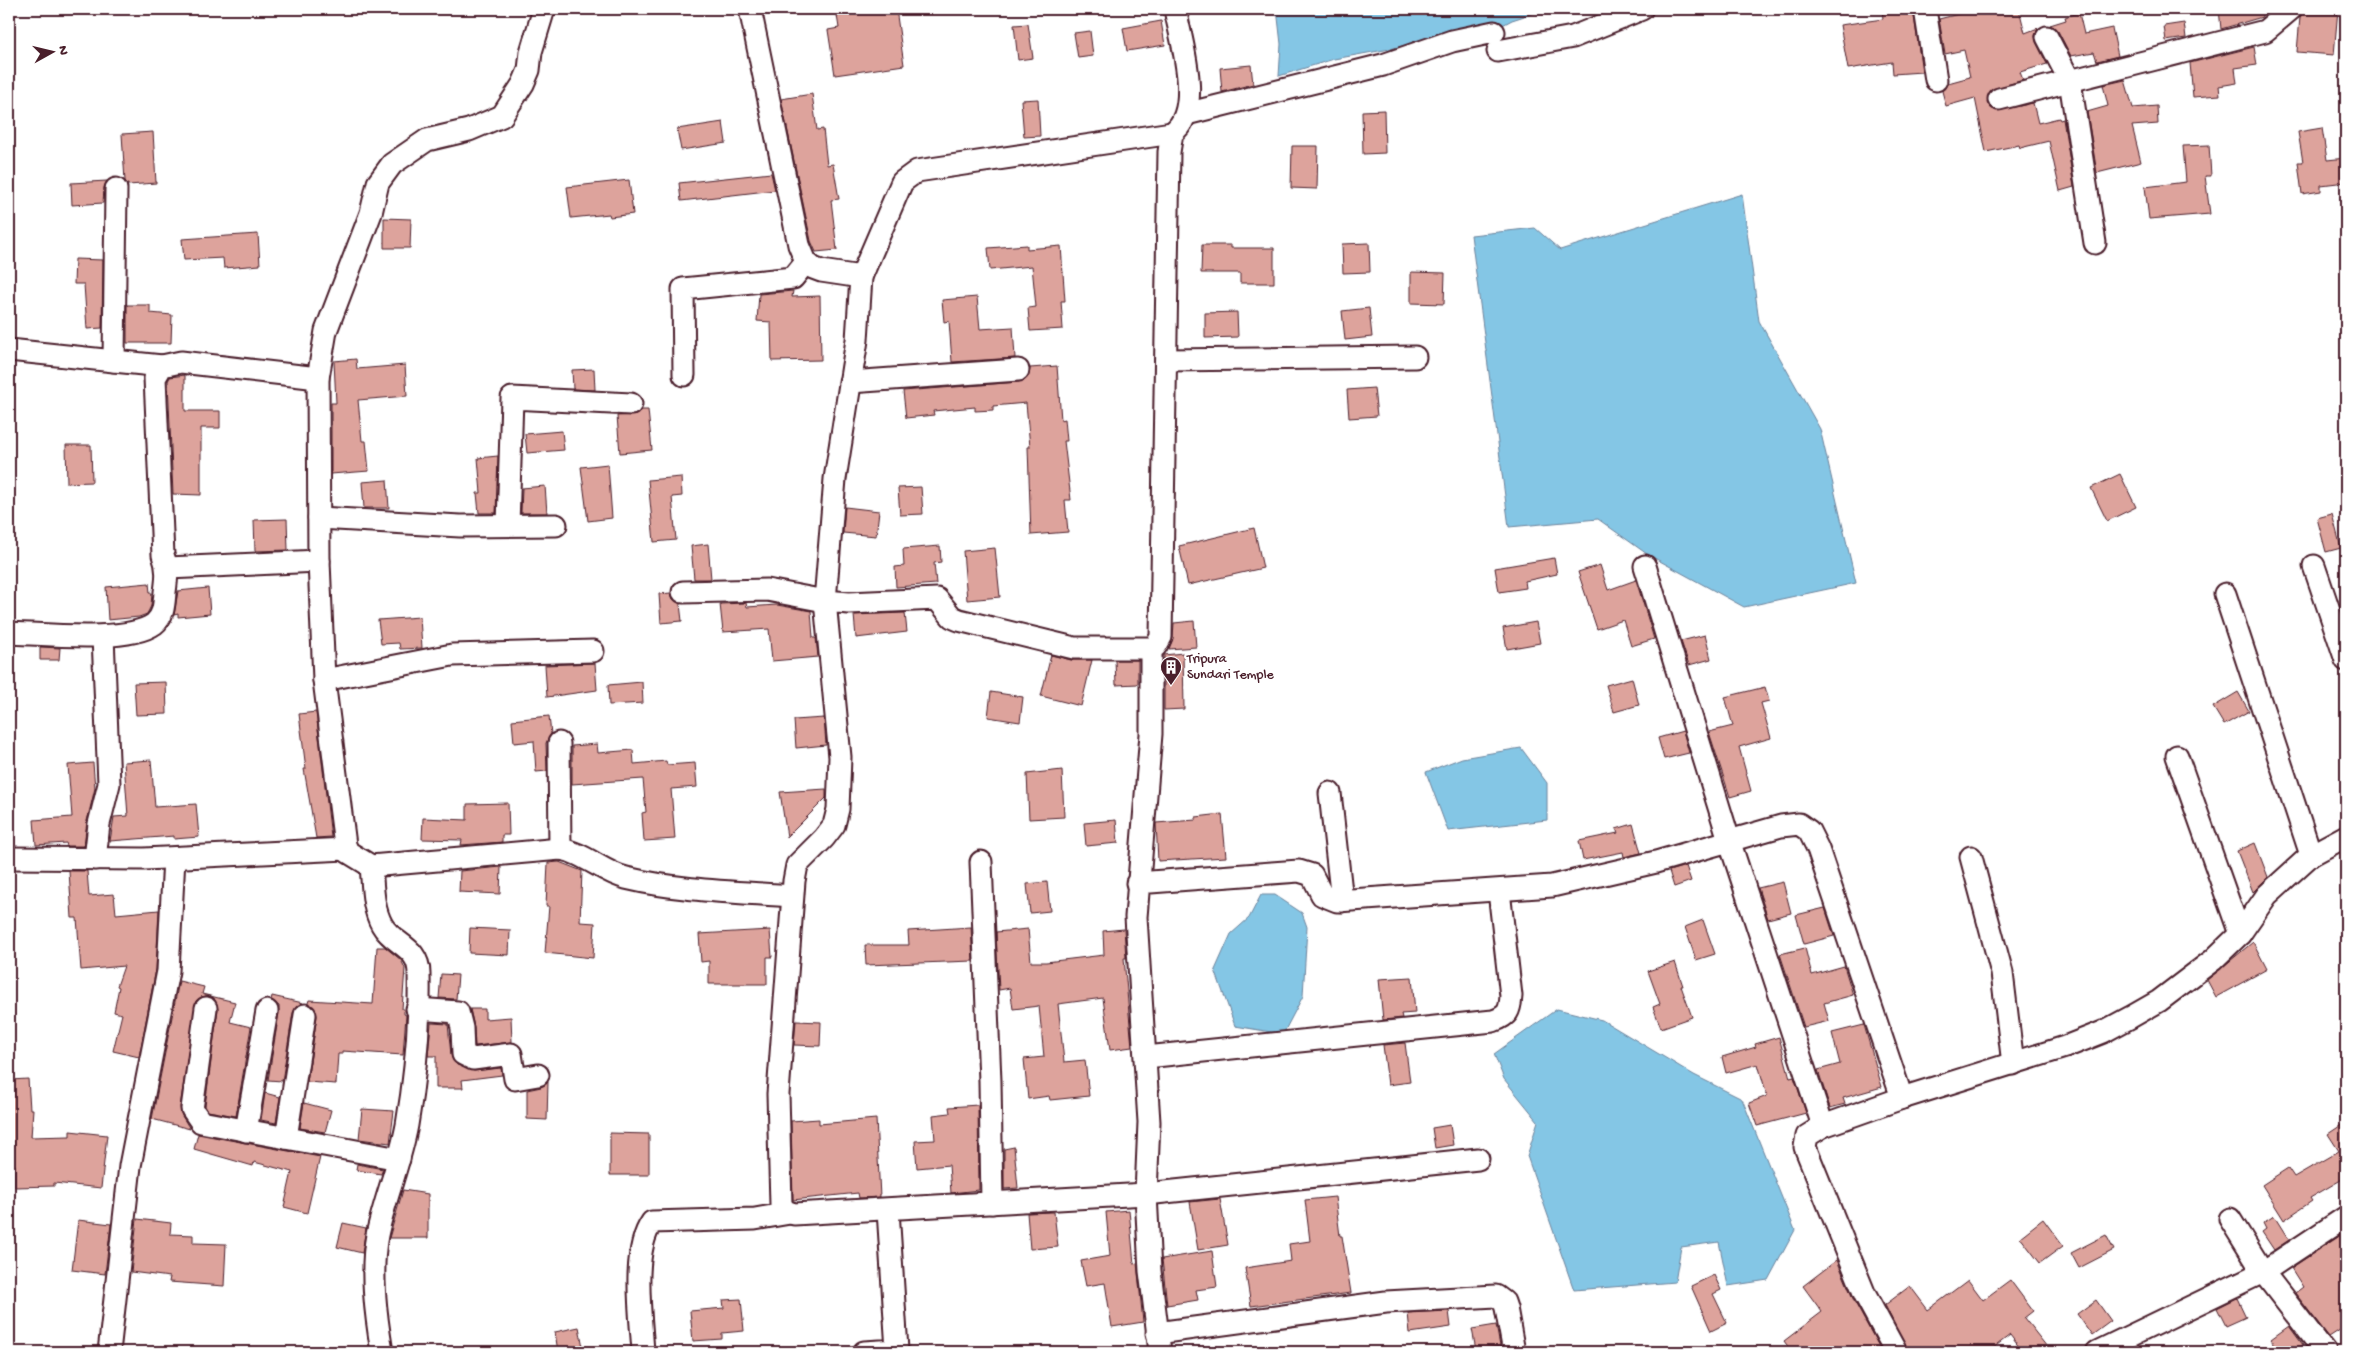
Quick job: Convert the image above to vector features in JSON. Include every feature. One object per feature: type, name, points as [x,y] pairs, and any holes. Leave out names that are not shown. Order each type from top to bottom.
[{"type":"street","points":[[346,849],[324,680],[319,561],[318,378],[326,331],[371,213],[378,183],[392,164],[427,140],[469,130],[502,116],[523,84],[529,70],[531,52],[544,9]]},
{"type":"street","points":[[750,9],[799,245],[806,262],[821,272],[860,277]]},
{"type":"street","points":[[790,1213],[781,1205],[778,1120],[782,1027],[792,896],[798,865],[834,824],[838,809],[840,757],[826,601],[835,479],[857,340],[860,277],[902,182],[917,171],[1172,133],[1181,125],[1186,114],[1190,91],[1175,9]]},
{"type":"street","points":[[1186,114],[1383,65],[1452,41],[1496,42],[1573,37],[1642,9]]},
{"type":"street","points":[[1925,9],[1936,80]]},
{"type":"street","points":[[1999,99],[2265,31],[2290,9]]},
{"type":"street","points":[[2047,37],[2070,81],[2095,243]]},
{"type":"street","points":[[684,592],[767,590],[826,601],[848,603],[937,599],[959,620],[1032,639],[1082,649],[1151,648],[1156,646],[1161,636],[1169,152],[1172,133]]},
{"type":"street","points":[[114,361],[116,189]]},
{"type":"street","points":[[684,375],[683,289],[794,278],[806,262]]},
{"type":"street","points":[[9,350],[162,366],[181,362],[318,378]]},
{"type":"street","points":[[1166,360],[1414,358]]},
{"type":"street","points":[[9,633],[103,636],[142,630],[155,623],[163,612],[168,568],[163,555],[155,378],[162,366]]},
{"type":"street","points":[[850,382],[1018,370]]},
{"type":"street","points":[[508,525],[512,398],[631,404]]},
{"type":"street","points":[[318,518],[460,526],[556,525]]},
{"type":"street","points":[[168,568],[319,561]]},
{"type":"street","points":[[1645,566],[1729,840],[1824,1126]]},
{"type":"street","points":[[2314,566],[2346,660]]},
{"type":"street","points":[[2225,594],[2311,855]]},
{"type":"street","points":[[95,859],[99,824],[109,784],[103,636]]},
{"type":"street","points":[[1151,648],[1152,734],[1137,884],[1136,940],[1146,1058],[1150,1143],[1146,1194],[1150,1271],[1159,1343],[1386,1302],[1496,1296],[1504,1302],[1506,1308],[1514,1352]]},
{"type":"street","points":[[324,680],[452,655],[593,651]]},
{"type":"street","points":[[559,743],[560,849]]},
{"type":"street","points":[[2177,756],[2240,934]]},
{"type":"street","points":[[1330,793],[1342,901]]},
{"type":"street","points":[[1137,884],[1299,871],[1312,874],[1326,898],[1342,901],[1499,891],[1552,886],[1630,869],[1790,824],[1804,826],[1814,838],[1902,1098]]},
{"type":"street","points":[[1896,1352],[1865,1295],[1804,1147],[1806,1136],[1824,1126],[1902,1098],[2013,1064],[2103,1032],[2159,1001],[2213,960],[2240,934],[2267,895],[2311,855],[2346,836]]},
{"type":"street","points":[[9,858],[174,858],[346,849],[364,863],[372,866],[560,849],[579,854],[617,876],[640,881],[697,889],[792,896]]},
{"type":"street","points":[[1971,857],[2002,973],[2013,1064]]},
{"type":"street","points":[[109,1352],[130,1166],[168,971],[174,858]]},
{"type":"street","points":[[981,862],[990,1081],[992,1203]]},
{"type":"street","points":[[372,866],[375,903],[380,921],[390,935],[413,952],[418,963],[412,1088],[399,1160],[379,1225],[376,1248],[376,1308],[382,1352]]},
{"type":"street","points":[[1146,1058],[1493,1021],[1503,1017],[1510,1008],[1510,996],[1499,891]]},
{"type":"street","points":[[206,1008],[192,1109],[201,1122],[399,1160]]},
{"type":"street","points":[[417,1009],[458,1012],[462,1028],[463,1054],[473,1059],[511,1054],[515,1079],[538,1075]]},
{"type":"street","points":[[246,1130],[267,1011]]},
{"type":"street","points":[[286,1138],[305,1014]]},
{"type":"street","points":[[643,1352],[640,1273],[644,1233],[652,1222],[755,1219],[790,1213],[888,1210],[1146,1194],[1478,1159]]},
{"type":"street","points":[[864,1352],[898,1351],[888,1210]]},
{"type":"street","points":[[2097,1352],[2263,1272],[2346,1217]]},
{"type":"street","points":[[2230,1219],[2263,1272],[2325,1352]]},
{"type":"water","points":[[1277,9],[1546,9],[1512,20],[1482,36],[1456,33],[1390,49],[1334,59],[1279,76],[1281,44]]},
{"type":"water","points":[[1742,194],[1759,321],[1820,429],[1856,583],[1744,607],[1647,554],[1598,519],[1509,527],[1471,235],[1535,228],[1560,250]]},
{"type":"water","points":[[1521,748],[1547,783],[1547,820],[1448,831],[1426,772],[1462,758]]},
{"type":"water","points":[[1261,895],[1275,895],[1302,913],[1307,927],[1303,996],[1283,1034],[1235,1026],[1215,970],[1231,934],[1249,918]]},
{"type":"water","points":[[1557,1009],[1602,1020],[1694,1075],[1742,1099],[1795,1230],[1768,1280],[1728,1286],[1719,1242],[1681,1247],[1675,1282],[1574,1290],[1527,1156],[1538,1121],[1504,1079],[1494,1054]]},
{"type":"building","points":[[836,9],[896,9],[904,65],[835,75],[828,30],[839,28]]},
{"type":"building","points":[[1882,9],[1913,9],[1922,72],[1893,74],[1892,62],[1848,69],[1840,25],[1883,19]]},
{"type":"building","points":[[1978,9],[2019,9],[2025,33],[2038,28],[2035,36],[2036,42],[2047,64],[2020,72],[2023,80],[1991,90],[1987,102],[1996,111],[2033,103],[2038,123],[2059,118],[2060,120],[2063,119],[2074,187],[2060,191],[2049,141],[2020,148],[2019,145],[1986,152],[1975,98],[1946,106],[1942,91],[1948,83],[1970,77],[1964,50],[1945,54],[1939,19]]},
{"type":"building","points":[[2219,9],[2262,9],[2262,17],[2221,29]]},
{"type":"building","points":[[2303,9],[2338,9],[2334,55],[2297,52],[2300,17]]},
{"type":"building","points":[[2079,13],[2084,34],[2112,28],[2118,56],[2097,61],[2094,52],[2071,56],[2058,31],[2050,25],[2066,20],[2065,17]]},
{"type":"building","points":[[1161,21],[1165,45],[1127,51],[1123,28]]},
{"type":"building","points":[[2184,23],[2186,38],[2166,41],[2164,26]]},
{"type":"building","points":[[1028,24],[1033,58],[1018,60],[1014,25]]},
{"type":"building","points":[[1090,31],[1093,56],[1078,58],[1074,33]]},
{"type":"building","points":[[2254,47],[2257,65],[2235,68],[2237,83],[2219,86],[2220,95],[2193,97],[2190,63]]},
{"type":"building","points":[[1251,65],[1253,84],[1222,92],[1220,68]]},
{"type":"building","points":[[2125,80],[2133,108],[2157,106],[2158,124],[2132,126],[2141,162],[2097,173],[2087,112],[2108,106],[2103,85]]},
{"type":"building","points":[[812,94],[817,130],[823,129],[827,165],[833,164],[839,199],[831,200],[837,250],[816,252],[811,241],[781,99]]},
{"type":"building","points":[[1038,99],[1040,136],[1024,137],[1021,100]]},
{"type":"building","points":[[1384,110],[1385,153],[1363,154],[1362,111]]},
{"type":"building","points":[[723,122],[726,143],[681,150],[677,129]]},
{"type":"building","points":[[2322,128],[2327,160],[2346,158],[2346,182],[2321,185],[2321,191],[2302,194],[2298,162],[2303,162],[2298,132]]},
{"type":"building","points":[[153,132],[156,183],[128,185],[125,181],[122,134]]},
{"type":"building","points":[[2209,145],[2211,176],[2205,176],[2210,214],[2149,219],[2145,187],[2186,182],[2183,146]]},
{"type":"building","points":[[1292,146],[1318,146],[1317,189],[1291,188]]},
{"type":"building","points":[[771,173],[775,190],[681,201],[679,183]]},
{"type":"building","points":[[629,180],[633,214],[610,217],[609,214],[571,218],[567,187]]},
{"type":"building","points":[[107,181],[104,188],[103,203],[72,205],[71,183]]},
{"type":"building","points":[[384,218],[411,219],[410,248],[384,248]]},
{"type":"building","points":[[258,234],[260,265],[224,268],[223,258],[184,260],[182,239]]},
{"type":"building","points":[[1369,243],[1370,272],[1343,273],[1342,244]]},
{"type":"building","points":[[1027,245],[1027,249],[1061,246],[1065,301],[1061,301],[1063,329],[1030,331],[1028,308],[1036,307],[1032,266],[990,270],[988,248]]},
{"type":"building","points":[[1202,245],[1231,245],[1231,248],[1274,248],[1274,283],[1240,283],[1240,273],[1201,273]]},
{"type":"building","points":[[75,259],[103,260],[102,328],[87,329],[84,284],[74,284]]},
{"type":"building","points":[[1411,272],[1445,273],[1444,304],[1411,303]]},
{"type":"building","points":[[793,291],[792,297],[820,296],[821,360],[772,361],[771,322],[757,321],[759,294]]},
{"type":"building","points":[[977,297],[980,329],[1013,327],[1015,358],[952,362],[949,321],[944,322],[942,300]]},
{"type":"building","points":[[127,305],[150,305],[150,313],[172,315],[171,343],[127,343]]},
{"type":"building","points":[[1369,308],[1372,337],[1345,340],[1342,311]]},
{"type":"building","points":[[1237,312],[1238,337],[1205,338],[1205,313]]},
{"type":"building","points":[[356,359],[357,369],[405,365],[407,396],[358,400],[362,441],[366,441],[369,471],[331,474],[331,403],[336,403],[334,361]]},
{"type":"building","points":[[1057,366],[1061,420],[1065,419],[1067,441],[1064,441],[1071,500],[1065,500],[1068,532],[1031,535],[1028,447],[1030,447],[1026,403],[993,406],[993,410],[975,411],[975,407],[933,411],[934,415],[906,418],[903,391],[1019,382],[1029,376],[1030,368]]},
{"type":"building","points":[[594,369],[595,390],[573,389],[572,370]]},
{"type":"building","points":[[185,375],[185,411],[220,411],[220,428],[201,428],[201,495],[173,494],[168,381],[170,377]]},
{"type":"building","points":[[1374,388],[1377,416],[1349,418],[1347,390]]},
{"type":"building","points":[[642,410],[648,410],[652,450],[620,453],[617,416],[636,415]]},
{"type":"building","points":[[562,431],[564,450],[527,453],[525,434]]},
{"type":"building","points":[[66,445],[91,445],[92,482],[67,483]]},
{"type":"building","points":[[498,456],[496,513],[479,513],[477,493],[481,493],[478,458]]},
{"type":"building","points":[[608,464],[612,518],[588,521],[581,467]]},
{"type":"building","points":[[2120,474],[2136,507],[2107,521],[2091,488]]},
{"type":"building","points":[[681,477],[682,496],[672,497],[676,540],[654,542],[648,480]]},
{"type":"building","points":[[387,480],[389,508],[364,508],[362,482]]},
{"type":"building","points":[[545,486],[547,513],[521,513],[522,488]]},
{"type":"building","points":[[921,487],[923,514],[900,515],[898,488]]},
{"type":"building","points":[[845,507],[879,511],[876,536],[843,533]]},
{"type":"building","points":[[2332,514],[2341,548],[2326,552],[2317,518]]},
{"type":"building","points":[[287,519],[288,550],[255,551],[254,520]]},
{"type":"building","points":[[1254,528],[1263,568],[1188,585],[1179,546]]},
{"type":"building","points":[[708,544],[711,579],[694,579],[691,546]]},
{"type":"building","points":[[940,546],[941,562],[934,563],[936,584],[896,587],[895,567],[904,566],[903,549]]},
{"type":"building","points":[[995,548],[1000,597],[967,600],[963,551]]},
{"type":"building","points":[[1554,558],[1557,574],[1525,581],[1526,588],[1499,592],[1495,568]]},
{"type":"building","points":[[1600,565],[1608,590],[1636,580],[1654,639],[1631,646],[1623,620],[1597,629],[1578,572]]},
{"type":"building","points":[[149,583],[150,593],[152,593],[151,606],[147,614],[139,617],[108,620],[106,587]]},
{"type":"building","points":[[208,588],[210,614],[178,617],[178,614],[174,615],[178,591]]},
{"type":"building","points":[[671,593],[673,599],[680,604],[682,621],[661,623],[659,594]]},
{"type":"building","points":[[746,603],[747,607],[777,605],[811,611],[813,638],[816,638],[818,657],[772,661],[769,629],[723,632],[720,604]]},
{"type":"building","points":[[905,613],[907,632],[856,638],[854,615]]},
{"type":"building","points":[[420,617],[422,648],[400,649],[399,643],[381,644],[378,620]]},
{"type":"building","points":[[1194,621],[1196,647],[1169,649],[1173,638],[1174,623]]},
{"type":"building","points":[[1536,622],[1540,643],[1507,649],[1503,628]]},
{"type":"building","points":[[1705,635],[1711,659],[1689,665],[1681,641]]},
{"type":"building","points":[[40,647],[60,648],[59,660],[40,660]]},
{"type":"building","name":"Tripura Sundari Temple","points":[[1183,653],[1184,709],[1164,710],[1164,655]]},
{"type":"building","points":[[1051,655],[1071,660],[1092,660],[1081,706],[1041,696]]},
{"type":"building","points":[[1115,660],[1138,660],[1138,684],[1116,685]]},
{"type":"building","points":[[595,663],[597,690],[547,697],[545,665]]},
{"type":"building","points":[[1632,678],[1639,705],[1614,712],[1606,685]]},
{"type":"building","points":[[166,682],[167,714],[136,715],[134,683]]},
{"type":"building","points":[[642,682],[643,703],[609,705],[608,685]]},
{"type":"building","points":[[1765,687],[1769,701],[1761,703],[1771,738],[1739,747],[1751,791],[1730,797],[1709,732],[1733,726],[1725,697]]},
{"type":"building","points":[[991,692],[1023,697],[1020,722],[988,717]]},
{"type":"building","points":[[2238,692],[2249,711],[2224,725],[2213,707]]},
{"type":"building","points":[[316,712],[331,837],[316,838],[304,769],[306,769],[299,714]]},
{"type":"building","points":[[549,716],[551,734],[546,743],[547,771],[536,772],[534,741],[514,743],[512,720]]},
{"type":"building","points":[[824,718],[826,745],[796,748],[794,720]]},
{"type":"building","points":[[1683,731],[1689,753],[1664,759],[1658,738]]},
{"type":"building","points":[[597,744],[598,753],[633,750],[634,764],[666,761],[667,765],[695,763],[697,787],[671,789],[675,839],[644,841],[642,813],[646,812],[643,779],[572,784],[572,746]]},
{"type":"building","points":[[151,760],[155,807],[196,804],[199,837],[174,839],[174,836],[110,841],[114,817],[128,816],[124,762]]},
{"type":"building","points":[[93,763],[95,788],[87,821],[84,846],[67,846],[66,843],[36,845],[34,820],[72,817],[68,765]]},
{"type":"building","points":[[1062,770],[1064,817],[1029,819],[1027,774]]},
{"type":"building","points":[[826,789],[826,798],[787,837],[780,792]]},
{"type":"building","points":[[508,803],[509,835],[502,835],[502,842],[461,845],[462,840],[422,839],[423,818],[467,820],[467,804]]},
{"type":"building","points":[[1222,814],[1226,857],[1158,861],[1156,823],[1196,820],[1196,817]]},
{"type":"building","points":[[1116,820],[1118,843],[1086,846],[1084,823]]},
{"type":"building","points":[[1633,824],[1641,853],[1624,857],[1623,852],[1583,860],[1579,841],[1618,833],[1616,829]]},
{"type":"building","points":[[2255,843],[2268,877],[2253,892],[2237,851]]},
{"type":"building","points":[[559,862],[582,871],[580,922],[595,923],[593,958],[545,953],[549,906],[546,906],[548,863]]},
{"type":"building","points":[[1686,866],[1691,881],[1674,887],[1669,871]]},
{"type":"building","points":[[501,867],[500,894],[459,892],[460,871]]},
{"type":"building","points":[[69,871],[87,871],[89,896],[114,894],[116,914],[159,910],[156,969],[139,1057],[113,1051],[122,1014],[114,1012],[119,987],[117,986],[124,966],[81,970],[77,918],[72,918]]},
{"type":"building","points":[[1047,882],[1050,911],[1030,913],[1027,884]]},
{"type":"building","points":[[1783,882],[1791,913],[1768,919],[1758,888]]},
{"type":"building","points":[[1825,908],[1834,936],[1804,944],[1796,915]]},
{"type":"building","points":[[1703,920],[1715,954],[1696,960],[1685,927]]},
{"type":"building","points":[[971,927],[973,961],[866,965],[865,945],[909,945],[908,931]]},
{"type":"building","points":[[470,928],[510,930],[509,955],[469,953]]},
{"type":"building","points":[[1028,929],[1031,962],[1046,962],[1104,955],[1103,931],[1124,929],[1126,958],[1124,958],[1132,1047],[1110,1050],[1103,998],[1058,1004],[1064,1062],[1085,1060],[1089,1096],[1050,1100],[1049,1096],[1028,1099],[1024,1059],[1044,1057],[1039,1006],[1013,1009],[1010,988],[999,990],[996,932]]},
{"type":"building","points":[[770,930],[772,957],[767,957],[767,984],[709,984],[709,961],[701,962],[699,934]]},
{"type":"building","points":[[2253,942],[2267,969],[2216,997],[2207,980]]},
{"type":"building","points":[[377,947],[385,947],[401,960],[405,968],[402,1009],[404,1009],[404,1014],[406,1015],[403,1055],[342,1051],[342,1054],[338,1054],[336,1084],[307,1082],[317,1016],[316,1010],[308,1003],[309,1000],[373,1004]]},
{"type":"building","points":[[1805,948],[1812,975],[1844,966],[1853,995],[1824,1003],[1829,1021],[1804,1027],[1780,954]]},
{"type":"building","points":[[1675,962],[1692,1017],[1661,1028],[1653,1007],[1660,1004],[1648,971]]},
{"type":"building","points":[[441,974],[458,975],[456,999],[439,998]]},
{"type":"building","points":[[1412,977],[1415,1013],[1401,1014],[1402,1018],[1383,1020],[1379,979]]},
{"type":"building","points":[[179,981],[204,987],[202,994],[235,1002],[230,1022],[251,1027],[236,1116],[208,1111],[205,1106],[218,1009],[214,998],[208,996],[201,997],[196,1001],[180,1107],[182,1116],[190,1129],[152,1119]]},
{"type":"building","points":[[272,996],[303,1003],[296,1007],[293,1013],[282,1081],[268,1080],[279,1013],[279,1006],[271,1000]]},
{"type":"building","points":[[470,1009],[485,1009],[485,1019],[511,1017],[512,1042],[475,1046],[474,1027]]},
{"type":"building","points":[[796,1021],[821,1022],[820,1046],[794,1045]]},
{"type":"building","points":[[431,1023],[448,1024],[451,1055],[457,1065],[474,1071],[501,1068],[502,1075],[462,1080],[463,1088],[436,1088],[436,1056],[428,1056]]},
{"type":"building","points":[[1864,1025],[1882,1087],[1843,1098],[1845,1104],[1830,1108],[1818,1070],[1840,1064],[1832,1033]]},
{"type":"building","points":[[1779,1037],[1790,1078],[1794,1077],[1806,1113],[1757,1126],[1749,1103],[1767,1096],[1758,1064],[1726,1073],[1722,1057],[1756,1047],[1755,1044]]},
{"type":"building","points":[[1405,1043],[1410,1082],[1388,1085],[1383,1045]]},
{"type":"building","points":[[28,1079],[30,1109],[33,1109],[31,1137],[70,1136],[70,1131],[107,1135],[101,1188],[54,1183],[54,1186],[15,1187],[15,1165],[9,1165],[10,1080]]},
{"type":"building","points":[[548,1082],[547,1120],[527,1119],[527,1090],[541,1087]]},
{"type":"building","points":[[265,1093],[280,1097],[276,1123],[261,1120]]},
{"type":"building","points":[[304,1103],[331,1110],[325,1132],[300,1128]]},
{"type":"building","points":[[978,1105],[979,1190],[951,1193],[949,1165],[917,1168],[915,1141],[935,1140],[933,1115],[950,1113],[949,1107]]},
{"type":"building","points":[[362,1109],[394,1111],[390,1143],[359,1139]]},
{"type":"building","points":[[819,1119],[819,1124],[876,1119],[880,1197],[859,1198],[858,1193],[793,1200],[791,1121]]},
{"type":"building","points":[[2346,1122],[2346,1177],[2310,1198],[2312,1201],[2284,1220],[2262,1185],[2288,1168],[2294,1177],[2339,1151],[2328,1134]]},
{"type":"building","points":[[1450,1125],[1453,1145],[1435,1148],[1432,1128]]},
{"type":"building","points":[[610,1133],[649,1134],[649,1175],[610,1175]]},
{"type":"building","points":[[198,1134],[320,1157],[307,1213],[284,1207],[292,1172],[254,1162],[253,1166],[194,1149]]},
{"type":"building","points":[[1014,1147],[1018,1188],[1004,1189],[1004,1149]]},
{"type":"building","points":[[357,1164],[383,1169],[381,1174],[356,1170]]},
{"type":"building","points":[[403,1190],[428,1194],[428,1238],[389,1238]]},
{"type":"building","points":[[1335,1197],[1351,1293],[1251,1306],[1245,1268],[1291,1261],[1289,1244],[1310,1241],[1305,1200]]},
{"type":"building","points":[[1220,1199],[1228,1245],[1198,1250],[1190,1202]]},
{"type":"building","points":[[1129,1210],[1134,1264],[1137,1263],[1143,1322],[1112,1327],[1105,1283],[1086,1286],[1081,1261],[1110,1256],[1106,1212]]},
{"type":"building","points":[[1054,1212],[1058,1247],[1030,1249],[1027,1213]]},
{"type":"building","points":[[2274,1216],[2289,1240],[2274,1250],[2262,1232],[2266,1229],[2263,1223]]},
{"type":"building","points":[[137,1219],[171,1223],[170,1234],[193,1235],[193,1243],[226,1244],[224,1286],[169,1282],[170,1277],[131,1272]]},
{"type":"building","points":[[2043,1219],[2063,1246],[2040,1263],[2020,1237]]},
{"type":"building","points":[[78,1220],[111,1224],[105,1274],[72,1270]]},
{"type":"building","points":[[343,1223],[366,1228],[362,1253],[337,1247]]},
{"type":"building","points":[[2106,1235],[2114,1250],[2079,1268],[2071,1253]]},
{"type":"building","points":[[2341,1235],[2346,1243],[2346,1326],[2329,1337],[2295,1293],[2303,1287],[2291,1268]]},
{"type":"building","points":[[1212,1251],[1217,1287],[1196,1290],[1198,1300],[1167,1305],[1162,1259]]},
{"type":"building","points":[[1837,1260],[1854,1301],[1882,1352],[1792,1352],[1784,1341],[1822,1312],[1803,1286]]},
{"type":"building","points":[[1714,1275],[1721,1290],[1713,1294],[1727,1323],[1711,1331],[1691,1286]]},
{"type":"building","points":[[1968,1280],[1983,1300],[2010,1280],[2033,1311],[2024,1318],[2051,1352],[2023,1352],[2010,1335],[1988,1352],[1908,1352],[1885,1305],[1910,1286],[1928,1310]]},
{"type":"building","points":[[2237,1298],[2246,1317],[2226,1326],[2217,1308]]},
{"type":"building","points":[[741,1299],[744,1331],[722,1333],[722,1339],[693,1341],[690,1311],[724,1308],[723,1300]]},
{"type":"building","points":[[2096,1300],[2111,1321],[2092,1335],[2077,1314]]},
{"type":"building","points":[[1449,1311],[1451,1327],[1410,1333],[1408,1313]]},
{"type":"building","points":[[1496,1325],[1500,1346],[1476,1350],[1472,1329]]},
{"type":"building","points":[[2289,1326],[2303,1345],[2293,1352],[2281,1352],[2271,1339]]},
{"type":"building","points":[[579,1327],[584,1352],[558,1352],[555,1332]]},
{"type":"place","name":"Tripura Sundari Temple","points":[[1171,686]]}]
